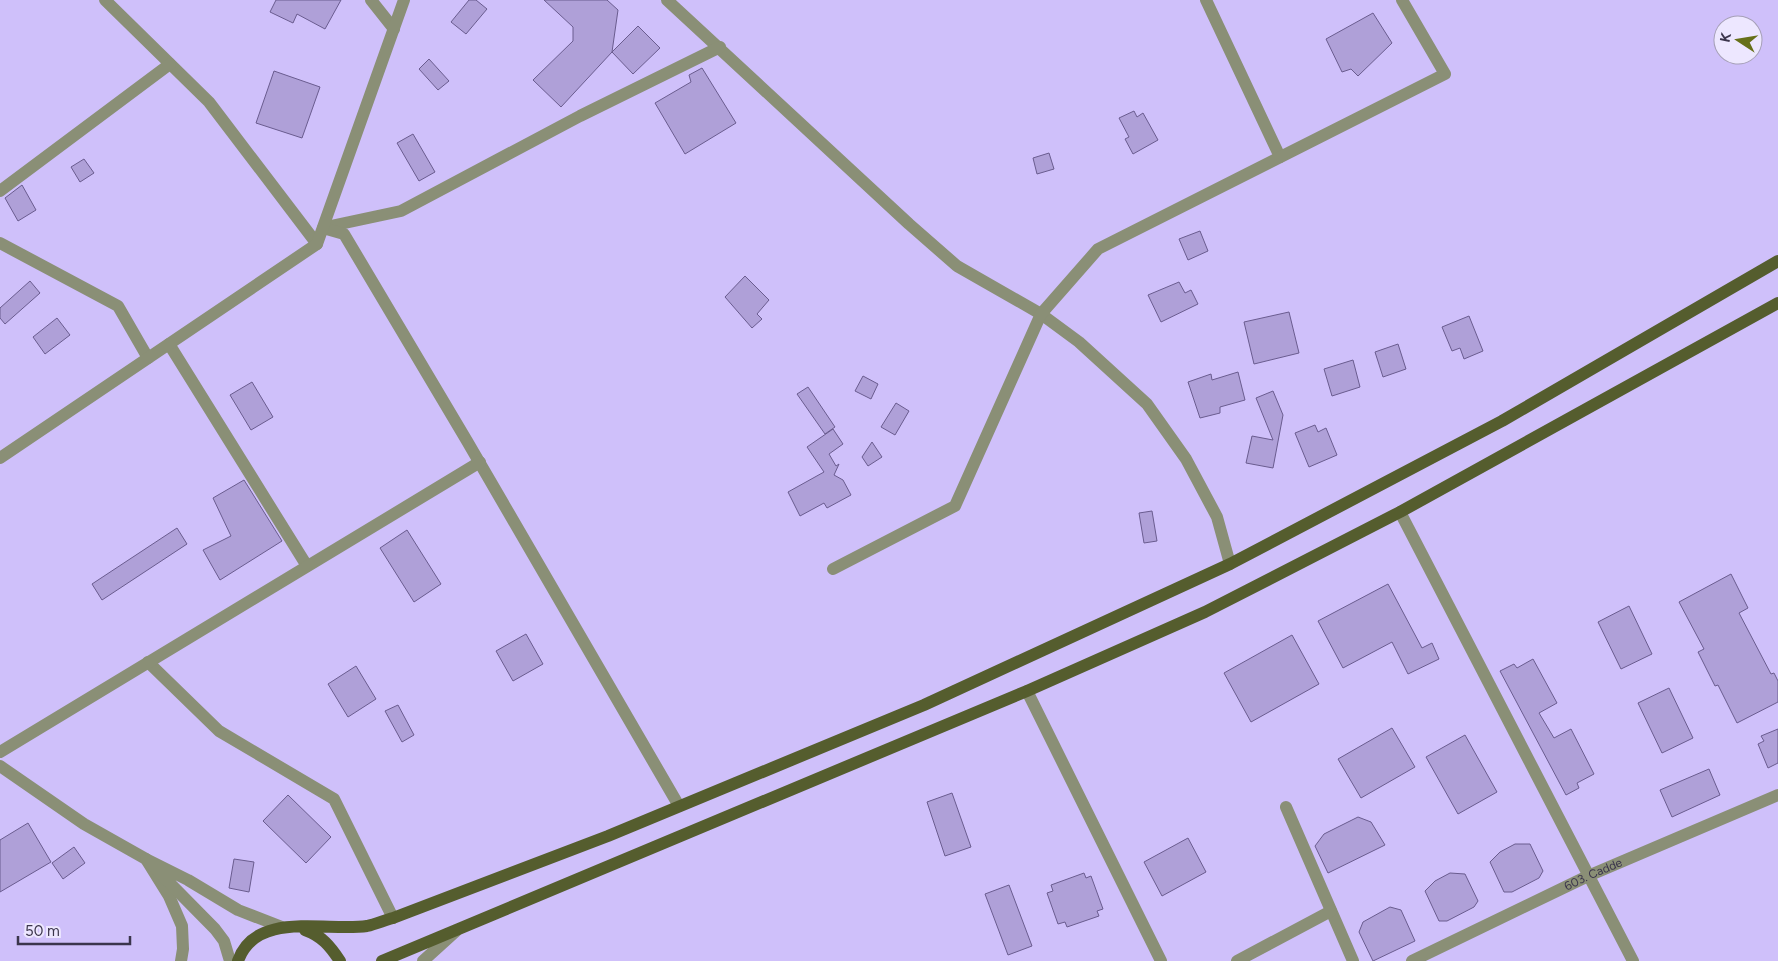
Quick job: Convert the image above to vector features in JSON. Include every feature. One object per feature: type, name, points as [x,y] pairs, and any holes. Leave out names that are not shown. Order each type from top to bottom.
[{"type":"main road","points":[[238,961],[250,942],[265,932],[282,927],[367,926],[393,918],[679,806],[924,705],[1230,564],[1502,421],[1778,261]]},
{"type":"main road","points":[[382,961],[1027,692],[1205,612],[1400,512],[1778,303]]},
{"type":"main road","points":[[300,928],[317,934],[330,946],[340,961]]},
{"type":"street","points":[[105,0],[210,102],[318,244]]},
{"type":"street","points":[[371,0],[394,29]]},
{"type":"street","points":[[0,458],[318,244],[404,0]]},
{"type":"street","points":[[667,0],[957,266],[1041,314],[1080,342],[1147,404],[1186,459],[1217,517],[1230,564]]},
{"type":"street","points":[[1206,0],[1280,157]]},
{"type":"street","points":[[833,568],[955,506],[1041,314],[1098,249],[1445,74],[1402,0]]},
{"type":"street","points":[[323,228],[401,211],[580,116],[720,47]]},
{"type":"street","points":[[0,191],[170,64]]},
{"type":"street","points":[[323,228],[344,234],[480,462],[679,806]]},
{"type":"street","points":[[0,244],[118,306],[148,358]]},
{"type":"street","points":[[169,344],[307,566]]},
{"type":"street","points":[[0,752],[480,462]]},
{"type":"street","points":[[1400,512],[1633,961]]},
{"type":"street","points":[[148,662],[219,731],[334,799],[393,918]]},
{"type":"street","points":[[1027,692],[1161,961]]},
{"type":"street","points":[[0,766],[84,824],[188,880],[238,910],[282,927]]},
{"type":"street","name":"603. Cadde","points":[[1412,961],[1588,876],[1778,795]]},
{"type":"street","points":[[1286,807],[1353,961]]},
{"type":"street","points":[[146,859],[169,896],[182,926],[183,949],[181,961]]},
{"type":"street","points":[[146,859],[215,929],[224,941],[230,961]]},
{"type":"street","points":[[1236,961],[1331,911]]},
{"type":"street","points":[[423,961],[458,929]]},
{"type":"building","points":[[276,0],[341,0],[325,29],[297,14],[293,23],[270,12]]},
{"type":"building","points":[[469,0],[476,0],[487,9],[466,34],[451,22]]},
{"type":"building","points":[[544,0],[607,0],[618,10],[612,52],[561,107],[533,80],[573,41],[573,27]]},
{"type":"building","points":[[1373,13],[1392,43],[1358,76],[1351,69],[1342,72],[1326,39]]},
{"type":"building","points":[[638,26],[660,48],[633,74],[612,52]]},
{"type":"building","points":[[429,59],[449,81],[438,90],[419,69]]},
{"type":"building","points":[[702,68],[736,123],[685,154],[655,103],[691,82],[689,75]]},
{"type":"building","points":[[274,71],[320,87],[302,138],[256,123]]},
{"type":"building","points":[[1134,111],[1137,117],[1143,113],[1158,140],[1133,154],[1125,139],[1129,137],[1119,118]]},
{"type":"building","points":[[413,134],[435,172],[419,181],[397,143]]},
{"type":"building","points":[[1049,153],[1054,169],[1037,174],[1033,158]]},
{"type":"building","points":[[84,159],[94,173],[80,182],[71,167]]},
{"type":"building","points":[[22,185],[36,210],[18,221],[5,198]]},
{"type":"building","points":[[1200,231],[1208,251],[1188,260],[1179,239]]},
{"type":"building","points":[[745,276],[769,300],[757,314],[762,319],[752,328],[725,297]]},
{"type":"building","points":[[30,281],[40,293],[5,324],[0,318],[0,308]]},
{"type":"building","points":[[1179,282],[1185,293],[1191,290],[1198,304],[1161,322],[1148,295]]},
{"type":"building","points":[[1289,312],[1299,353],[1254,364],[1244,322]]},
{"type":"building","points":[[1469,316],[1483,351],[1464,359],[1460,348],[1452,351],[1442,327]]},
{"type":"building","points":[[57,318],[70,335],[45,354],[33,337]]},
{"type":"building","points":[[1398,344],[1406,369],[1383,377],[1375,352]]},
{"type":"building","points":[[1353,360],[1360,387],[1332,396],[1324,369]]},
{"type":"building","points":[[1238,372],[1245,400],[1220,407],[1220,413],[1200,418],[1188,382],[1211,374],[1212,380]]},
{"type":"building","points":[[863,376],[878,384],[871,399],[855,391]]},
{"type":"building","points":[[252,382],[273,417],[251,430],[230,395]]},
{"type":"building","points":[[808,387],[835,427],[825,434],[797,394]]},
{"type":"building","points":[[1273,391],[1283,415],[1273,468],[1246,463],[1252,436],[1273,440],[1256,398]]},
{"type":"building","points":[[896,403],[909,411],[895,435],[881,427]]},
{"type":"building","points":[[1315,425],[1318,432],[1326,428],[1337,455],[1309,467],[1295,433]]},
{"type":"building","points":[[833,429],[843,444],[829,454],[836,466],[839,464],[834,475],[843,480],[851,495],[827,508],[824,503],[800,516],[788,492],[824,472],[807,447]]},
{"type":"building","points":[[872,442],[882,457],[868,466],[862,457]]},
{"type":"building","points":[[244,480],[282,541],[220,580],[203,550],[231,536],[213,498]]},
{"type":"building","points":[[1152,511],[1157,541],[1144,543],[1139,513]]},
{"type":"building","points":[[177,528],[187,544],[102,600],[92,584]]},
{"type":"building","points":[[407,530],[441,584],[414,602],[380,548]]},
{"type":"building","points":[[1731,574],[1748,608],[1739,613],[1771,674],[1774,673],[1778,681],[1778,702],[1737,723],[1718,685],[1715,686],[1698,652],[1704,649],[1679,602]]},
{"type":"building","points":[[1388,584],[1422,648],[1432,643],[1439,659],[1408,674],[1392,642],[1343,668],[1318,621]]},
{"type":"building","points":[[1629,606],[1652,654],[1621,669],[1598,622]]},
{"type":"building","points":[[526,634],[543,664],[513,681],[496,651]]},
{"type":"building","points":[[1292,635],[1319,684],[1251,722],[1224,673]]},
{"type":"building","points":[[1533,659],[1557,703],[1539,713],[1554,738],[1571,729],[1594,774],[1577,783],[1579,788],[1566,795],[1500,671],[1514,664],[1517,668]]},
{"type":"building","points":[[356,666],[376,699],[348,717],[328,684]]},
{"type":"building","points":[[1669,688],[1693,738],[1662,753],[1638,703]]},
{"type":"building","points":[[398,705],[414,735],[402,742],[385,711]]},
{"type":"building","points":[[1392,728],[1415,767],[1361,798],[1338,759]]},
{"type":"building","points":[[1778,729],[1778,763],[1768,768],[1758,744],[1764,741],[1761,736]]},
{"type":"building","points":[[1465,735],[1497,792],[1458,814],[1426,757]]},
{"type":"building","points":[[1709,769],[1720,795],[1672,817],[1660,790]]},
{"type":"building","points":[[952,793],[971,847],[945,856],[927,802]]},
{"type":"building","points":[[288,795],[331,837],[306,863],[263,821]]},
{"type":"building","points":[[1358,817],[1371,822],[1385,845],[1328,873],[1315,846],[1324,834]]},
{"type":"building","points":[[28,823],[51,862],[0,892],[0,840]]},
{"type":"building","points":[[1188,838],[1206,872],[1162,896],[1144,862]]},
{"type":"building","points":[[1515,844],[1530,844],[1543,871],[1539,878],[1512,892],[1504,892],[1490,862],[1500,852]]},
{"type":"building","points":[[74,847],[85,863],[63,879],[52,863]]},
{"type":"building","points":[[234,859],[254,862],[249,892],[229,888]]},
{"type":"building","points":[[1084,873],[1086,878],[1091,876],[1103,909],[1097,911],[1099,916],[1067,927],[1065,922],[1058,924],[1047,893],[1053,891],[1051,885]]},
{"type":"building","points":[[1450,873],[1465,874],[1478,901],[1474,907],[1447,921],[1439,921],[1425,891],[1435,881]]},
{"type":"building","points":[[1009,885],[1032,946],[1008,955],[985,894]]},
{"type":"building","points":[[1390,907],[1401,910],[1415,941],[1373,961],[1359,932],[1363,922]]}]
